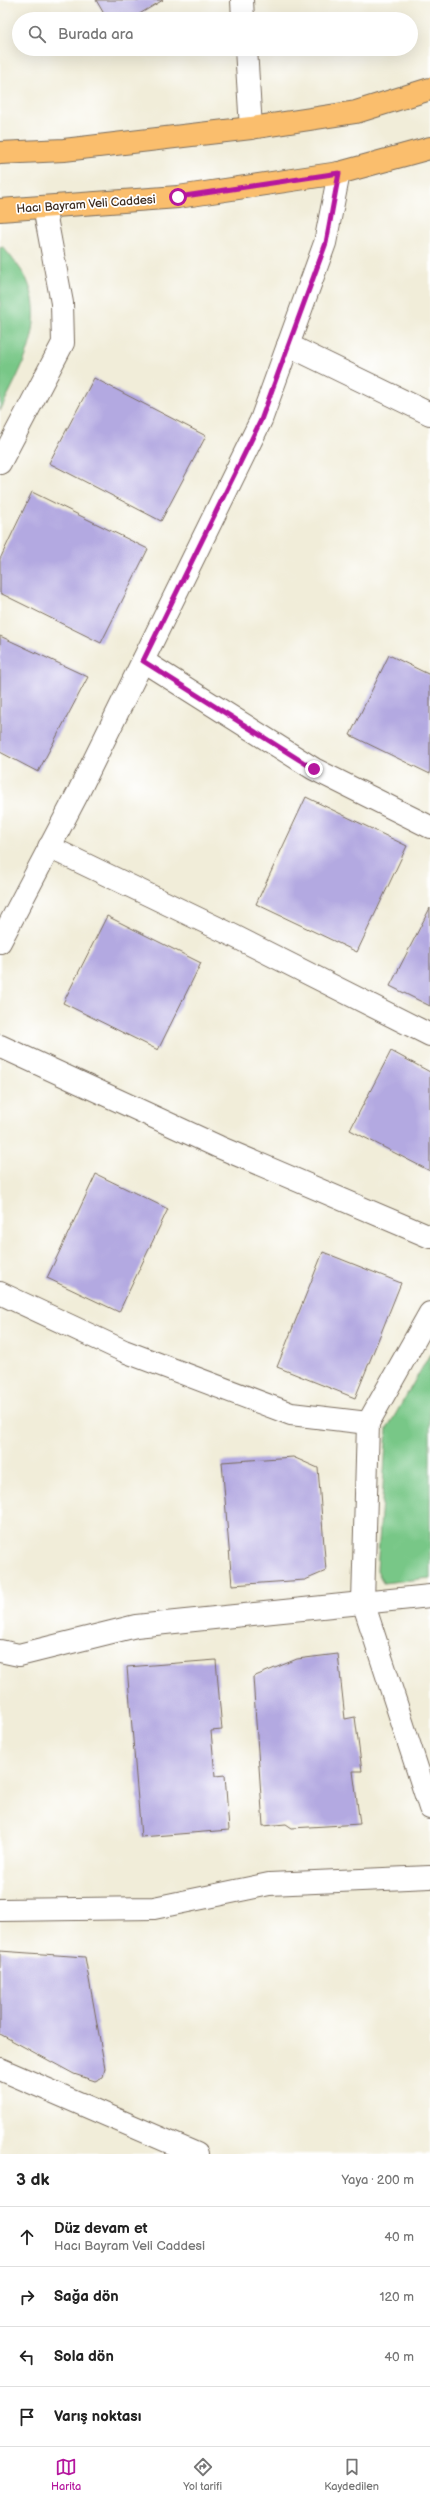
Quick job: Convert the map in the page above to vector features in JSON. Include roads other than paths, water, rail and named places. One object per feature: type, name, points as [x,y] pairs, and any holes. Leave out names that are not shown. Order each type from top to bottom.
[{"type":"main road","points":[[0,153],[64,150],[251,128],[356,112],[430,89]]},
{"type":"main road","name":"Hacı Bayram Veli Caddesi","points":[[0,210],[178,197],[339,173],[430,148]]},
{"type":"street","points":[[242,0],[243,12]]},
{"type":"street","points":[[246,56],[251,128]]},
{"type":"street","points":[[0,942],[50,847],[143,661],[261,420],[326,243],[339,173]]},
{"type":"street","points":[[0,463],[63,343],[62,303],[44,207]]},
{"type":"street","points":[[288,345],[430,414]]},
{"type":"street","points":[[143,661],[314,769],[430,827]]},
{"type":"street","points":[[50,847],[430,1035]]},
{"type":"street","points":[[0,1046],[219,1147],[430,1237]]},
{"type":"street","points":[[0,1294],[124,1351],[291,1414],[368,1423]]},
{"type":"street","points":[[430,1313],[368,1423],[363,1602],[430,1808]]},
{"type":"street","points":[[0,1651],[19,1655],[136,1626],[430,1596]]},
{"type":"street","points":[[0,1910],[154,1908],[269,1884],[430,1877]]},
{"type":"street","points":[[0,2069],[197,2154]]}]
